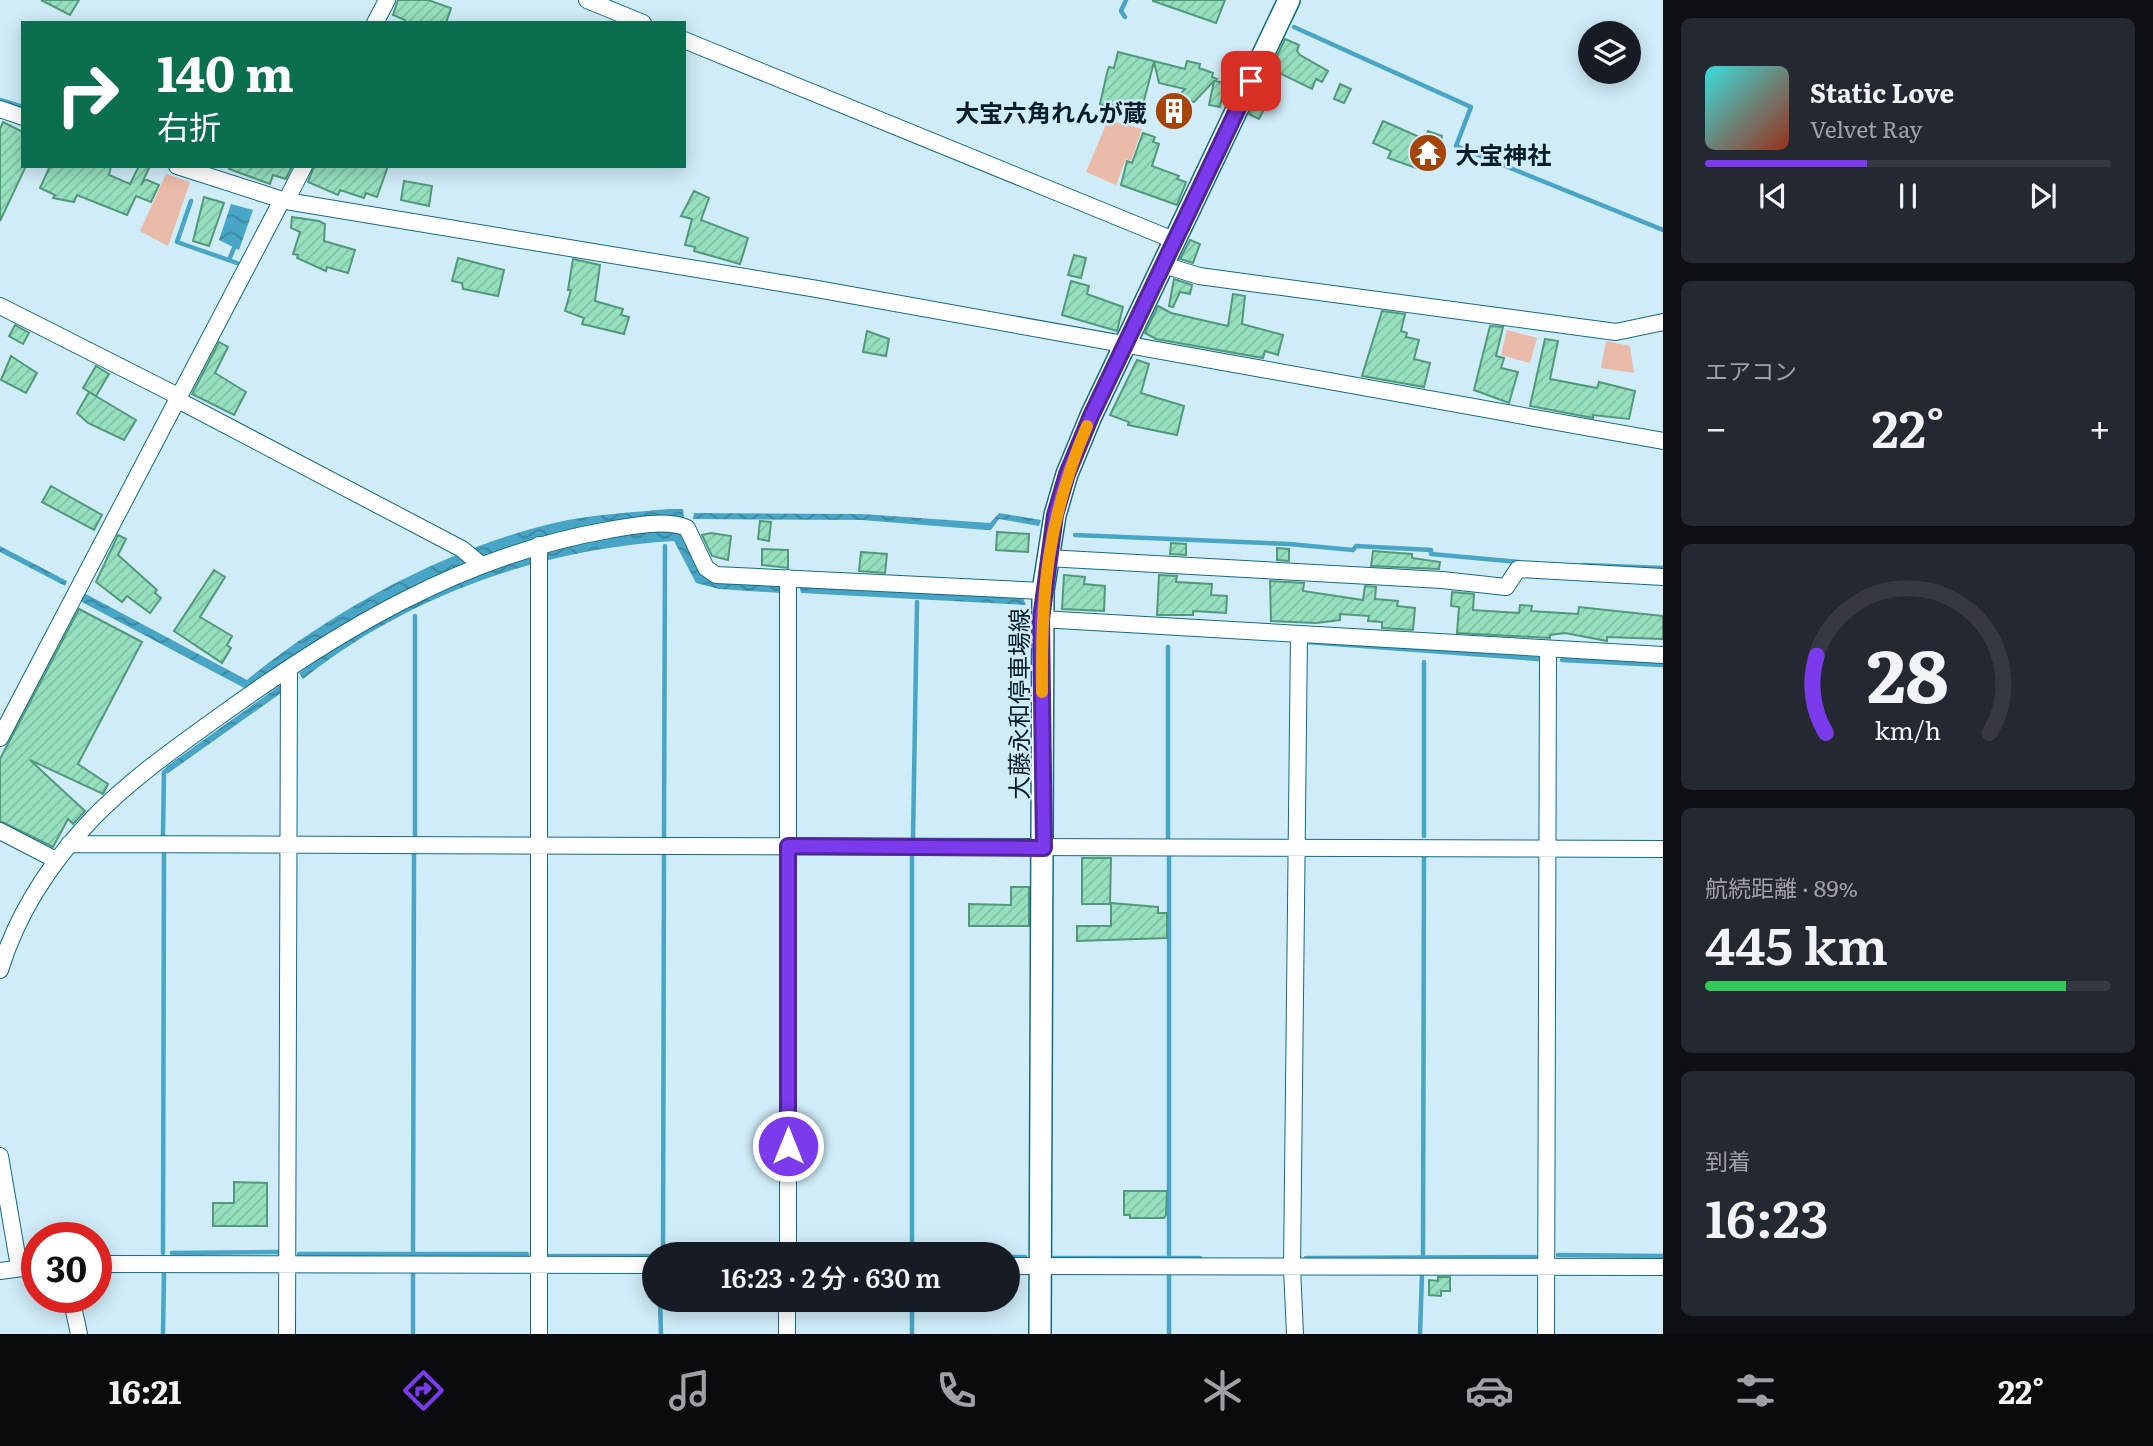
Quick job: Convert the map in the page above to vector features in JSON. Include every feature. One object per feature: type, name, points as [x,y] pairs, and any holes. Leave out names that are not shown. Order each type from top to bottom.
[{"type":"main road","name":"大藤永和停車場線","points":[[1041,1334],[1044,848],[1041,619],[1047,558],[1067,474],[1289,0]]},
{"type":"street","points":[[376,21],[387,0]]},
{"type":"street","points":[[587,0],[638,21]]},
{"type":"street","points":[[686,41],[1176,241]]},
{"type":"street","points":[[0,109],[21,116]]},
{"type":"street","points":[[183,168],[284,200],[817,289],[1125,347],[1663,441]]},
{"type":"street","points":[[0,738],[177,397],[303,168]]},
{"type":"street","points":[[1164,265],[1199,276],[1616,332],[1663,323]]},
{"type":"street","points":[[0,306],[177,397],[462,550],[480,564]]},
{"type":"street","points":[[0,970],[16,924],[57,860],[119,793],[152,766],[358,623],[480,564],[539,553],[626,527],[678,524],[687,528],[706,568],[712,573],[1043,591]]},
{"type":"street","points":[[539,553],[539,1334]]},
{"type":"street","points":[[1047,558],[1442,580],[1506,587],[1518,569],[1663,577]]},
{"type":"street","points":[[788,578],[788,1242]]},
{"type":"street","points":[[1041,619],[1663,655]]},
{"type":"street","points":[[1295,1334],[1292,1268],[1299,847],[1298,634]]},
{"type":"street","points":[[1546,1334],[1548,650]]},
{"type":"street","points":[[287,1334],[289,669]]},
{"type":"street","points":[[0,831],[57,860]]},
{"type":"street","points":[[69,844],[290,847],[1663,849]]},
{"type":"street","points":[[0,1156],[19,1266],[0,1271]]},
{"type":"street","points":[[112,1264],[642,1265]]},
{"type":"street","points":[[1020,1266],[1663,1266]]},
{"type":"street","points":[[787,1334],[788,1312]]},
{"type":"street","points":[[74,1313],[79,1334]]},
{"type":"shaded area","points":[[1108,120],[1142,129],[1131,161],[1126,159],[1116,185],[1086,172]]},
{"type":"shaded area","points":[[166,174],[190,182],[168,246],[140,231]]},
{"type":"shaded area","points":[[1507,330],[1537,338],[1530,363],[1501,355]]},
{"type":"shaded area","points":[[1606,341],[1630,346],[1634,373],[1601,368]]},
{"type":"water","points":[[231,204],[253,210],[239,250],[219,240]]},
{"type":"water","points":[[683,509],[684,518],[617,522],[577,528],[532,540],[446,572],[364,615],[248,690],[80,601],[84,593],[247,680],[281,653],[358,604],[440,562],[483,545],[568,520]]},
{"type":"water","points":[[694,513],[862,514],[990,523],[999,513],[1041,520],[1039,526],[999,519],[991,530],[986,530],[862,520],[693,519]]},
{"type":"water","points":[[632,532],[679,532],[699,570],[779,584],[781,593],[719,589],[696,583],[674,541],[574,554],[526,566],[432,601],[387,623],[344,649],[303,679],[299,673],[382,621],[430,596],[531,554],[582,540]]},
{"type":"water","points":[[0,546],[67,581],[65,586],[0,552]]},
{"type":"water","points":[[799,584],[1022,596],[1026,605],[801,593]]},
{"type":"water","points":[[282,684],[284,691],[167,774],[166,767]]},
{"type":"building","points":[[41,0],[79,0],[70,15]]},
{"type":"building","points":[[398,0],[428,0],[451,8],[447,21],[405,21],[393,15]]},
{"type":"building","points":[[1153,0],[1225,0],[1216,23],[1153,1]]},
{"type":"building","points":[[1285,39],[1299,45],[1297,51],[1300,55],[1328,71],[1322,82],[1316,79],[1312,89],[1271,69]]},
{"type":"building","points":[[1118,52],[1185,69],[1187,61],[1200,64],[1199,68],[1213,73],[1212,77],[1217,79],[1215,81],[1230,84],[1227,97],[1222,97],[1220,107],[1209,105],[1214,81],[1194,102],[1178,99],[1182,114],[1176,119],[1168,117],[1166,109],[1185,89],[1159,83],[1154,62],[1140,116],[1110,109],[1100,104],[1109,67],[1114,68]]},
{"type":"building","points":[[1340,84],[1351,89],[1344,103],[1334,99]]},
{"type":"building","points":[[1257,98],[1267,103],[1259,119],[1249,114]]},
{"type":"building","points":[[1383,121],[1426,140],[1428,131],[1442,136],[1434,164],[1430,163],[1427,172],[1388,158],[1391,151],[1373,143]]},
{"type":"building","points":[[3,122],[21,131],[21,168],[25,168],[0,221],[0,129]]},
{"type":"building","points":[[1143,133],[1155,137],[1153,142],[1159,144],[1152,166],[1179,176],[1177,179],[1186,182],[1177,205],[1121,185],[1127,161],[1132,163]]},
{"type":"building","points":[[49,168],[111,168],[109,175],[130,184],[138,168],[149,168],[141,185],[145,179],[159,185],[151,202],[136,196],[127,215],[77,195],[74,202],[53,198],[55,195],[40,188]]},
{"type":"building","points":[[291,168],[286,179],[273,175],[270,184],[229,169]]},
{"type":"building","points":[[313,168],[387,168],[377,197],[366,193],[364,198],[340,190],[338,195],[308,182]]},
{"type":"building","points":[[404,181],[432,186],[429,206],[401,200]]},
{"type":"building","points":[[694,191],[709,198],[701,220],[748,238],[740,264],[694,251],[695,247],[685,245],[692,219],[681,216]]},
{"type":"building","points":[[204,197],[224,203],[209,246],[193,241]]},
{"type":"building","points":[[292,217],[325,224],[324,241],[355,250],[348,273],[327,267],[326,271],[293,254],[300,232],[291,228]]},
{"type":"building","points":[[1190,240],[1200,244],[1193,263],[1180,259]]},
{"type":"building","points":[[1074,255],[1086,258],[1081,278],[1068,275]]},
{"type":"building","points":[[458,258],[504,270],[498,296],[463,289],[462,283],[452,281]]},
{"type":"building","points":[[573,259],[600,265],[595,301],[623,309],[621,315],[629,317],[624,334],[582,324],[584,318],[565,311],[571,290],[568,290]]},
{"type":"building","points":[[1174,279],[1192,285],[1190,294],[1180,292],[1173,307],[1169,306]]},
{"type":"building","points":[[1071,281],[1089,286],[1087,294],[1123,307],[1117,331],[1062,315]]},
{"type":"building","points":[[1233,294],[1245,296],[1242,324],[1283,335],[1278,355],[1265,351],[1263,358],[1156,339],[1145,333],[1158,306],[1171,313],[1228,326]]},
{"type":"building","points":[[1382,311],[1405,314],[1401,331],[1407,333],[1406,337],[1419,340],[1414,359],[1430,363],[1424,387],[1362,376]]},
{"type":"building","points":[[15,325],[29,333],[23,344],[9,336]]},
{"type":"building","points":[[1490,326],[1503,327],[1496,356],[1504,358],[1501,368],[1518,372],[1509,403],[1474,390]]},
{"type":"building","points":[[867,331],[889,339],[886,356],[863,352]]},
{"type":"building","points":[[1545,339],[1558,341],[1550,379],[1597,388],[1599,382],[1635,391],[1629,419],[1593,415],[1593,418],[1530,406]]},
{"type":"building","points":[[219,342],[228,347],[215,373],[246,392],[234,415],[192,394]]},
{"type":"building","points":[[11,356],[37,373],[26,393],[1,380]]},
{"type":"building","points":[[1137,360],[1149,364],[1141,393],[1184,406],[1177,435],[1128,425],[1129,422],[1110,415]]},
{"type":"building","points":[[96,366],[109,374],[96,396],[83,388]]},
{"type":"building","points":[[89,392],[136,420],[124,440],[88,423],[77,413]]},
{"type":"building","points":[[51,486],[102,515],[94,530],[42,502]]},
{"type":"building","points":[[760,521],[771,522],[769,541],[758,539]]},
{"type":"building","points":[[997,532],[1029,534],[1028,552],[996,550]]},
{"type":"building","points":[[711,533],[731,536],[728,560],[712,556],[702,535]]},
{"type":"building","points":[[118,535],[126,539],[118,555],[157,590],[155,593],[161,598],[150,613],[127,596],[122,602],[96,582]]},
{"type":"building","points":[[1171,543],[1186,544],[1186,555],[1170,554]]},
{"type":"building","points":[[1277,548],[1289,549],[1289,561],[1277,560]]},
{"type":"building","points":[[762,549],[788,550],[788,568],[762,565]]},
{"type":"building","points":[[1373,551],[1412,554],[1412,558],[1440,562],[1439,569],[1371,566]]},
{"type":"building","points":[[861,552],[887,554],[885,573],[859,571]]},
{"type":"building","points":[[214,570],[225,577],[200,617],[232,636],[227,645],[231,648],[222,663],[174,631]]},
{"type":"building","points":[[1064,575],[1085,577],[1084,584],[1105,586],[1104,611],[1062,609]]},
{"type":"building","points":[[1159,575],[1177,576],[1176,582],[1212,584],[1211,595],[1227,596],[1226,613],[1193,611],[1193,615],[1157,615]]},
{"type":"building","points":[[1270,581],[1304,583],[1303,591],[1363,600],[1365,586],[1376,587],[1375,599],[1398,601],[1397,606],[1415,608],[1413,630],[1382,628],[1382,622],[1368,621],[1369,616],[1340,614],[1340,620],[1316,623],[1271,621]]},
{"type":"building","points":[[1452,592],[1474,594],[1473,610],[1519,613],[1520,605],[1532,606],[1531,611],[1578,614],[1579,607],[1663,616],[1663,639],[1607,637],[1607,641],[1565,633],[1550,635],[1550,638],[1457,633],[1459,607],[1451,606]]},
{"type":"building","points":[[79,609],[142,642],[78,764],[108,784],[103,794],[30,760],[85,811],[73,824],[68,819],[53,847],[0,821],[0,759]]},
{"type":"building","points":[[1082,858],[1111,858],[1110,904],[1082,904]]},
{"type":"building","points":[[1011,887],[1029,887],[1029,926],[969,926],[969,904],[1011,905]]},
{"type":"building","points":[[1111,903],[1158,907],[1158,913],[1167,913],[1167,938],[1077,941],[1077,926],[1111,926]]},
{"type":"building","points":[[234,1182],[267,1183],[267,1226],[213,1226],[213,1203],[234,1203]]},
{"type":"building","points":[[1124,1191],[1167,1191],[1166,1215],[1164,1218],[1130,1218],[1130,1215],[1124,1215]]},
{"type":"building","points":[[1438,1277],[1450,1277],[1450,1291],[1441,1291],[1441,1296],[1429,1295],[1429,1280],[1438,1281]]},
{"type":"waterway","points":[[1125,17],[1121,11],[1126,0]]},
{"type":"waterway","points":[[1294,27],[1471,107],[1456,146],[1663,230]]},
{"type":"waterway","points":[[0,100],[21,106]]},
{"type":"waterway","points":[[191,201],[177,242],[237,263]]},
{"type":"waterway","points":[[229,260],[234,248]]},
{"type":"waterway","points":[[1075,535],[1289,544],[1353,550],[1356,546],[1431,550],[1431,554],[1519,562]]},
{"type":"waterway","points":[[664,838],[665,546]]},
{"type":"waterway","points":[[1583,565],[1663,568]]},
{"type":"waterway","points":[[913,838],[917,602]]},
{"type":"waterway","points":[[415,616],[415,835]]},
{"type":"waterway","points":[[1307,642],[1538,659]]},
{"type":"waterway","points":[[1168,647],[1168,839]]},
{"type":"waterway","points":[[1562,660],[1663,665]]},
{"type":"waterway","points":[[1424,662],[1424,836]]},
{"type":"waterway","points":[[163,835],[164,772],[171,767]]},
{"type":"waterway","points":[[163,1253],[164,850]]},
{"type":"waterway","points":[[413,1254],[414,854]]},
{"type":"waterway","points":[[663,1242],[664,854]]},
{"type":"waterway","points":[[1169,854],[1169,1258]]},
{"type":"waterway","points":[[912,855],[912,1242]]},
{"type":"waterway","points":[[1423,1257],[1424,856]]},
{"type":"waterway","points":[[172,1253],[281,1252]]},
{"type":"waterway","points":[[299,1254],[527,1254]]},
{"type":"waterway","points":[[1558,1255],[1663,1256]]},
{"type":"waterway","points":[[549,1256],[642,1256]]},
{"type":"waterway","points":[[1020,1257],[1025,1257]]},
{"type":"waterway","points":[[1306,1258],[1535,1257]]},
{"type":"waterway","points":[[1054,1258],[1200,1258]]},
{"type":"waterway","points":[[163,1334],[164,1271]]},
{"type":"waterway","points":[[413,1273],[413,1334]]},
{"type":"waterway","points":[[1420,1334],[1422,1274]]},
{"type":"waterway","points":[[1169,1276],[1169,1334]]},
{"type":"waterway","points":[[660,1312],[661,1334]]},
{"type":"waterway","points":[[912,1312],[912,1334]]},
{"type":"slow traffic","points":[[1042,692],[1041,619],[1047,558],[1055,515],[1067,474],[1087,426]]},
{"type":"place","name":"大宝六角れんが蔵","points":[[1174,111]]},
{"type":"place","name":"大宝神社","points":[[1428,153]]},
{"type":"route","points":[[788,1146],[788,846],[1044,848],[1041,619],[1047,558],[1055,515],[1067,474],[1091,416],[1251,81]]}]
